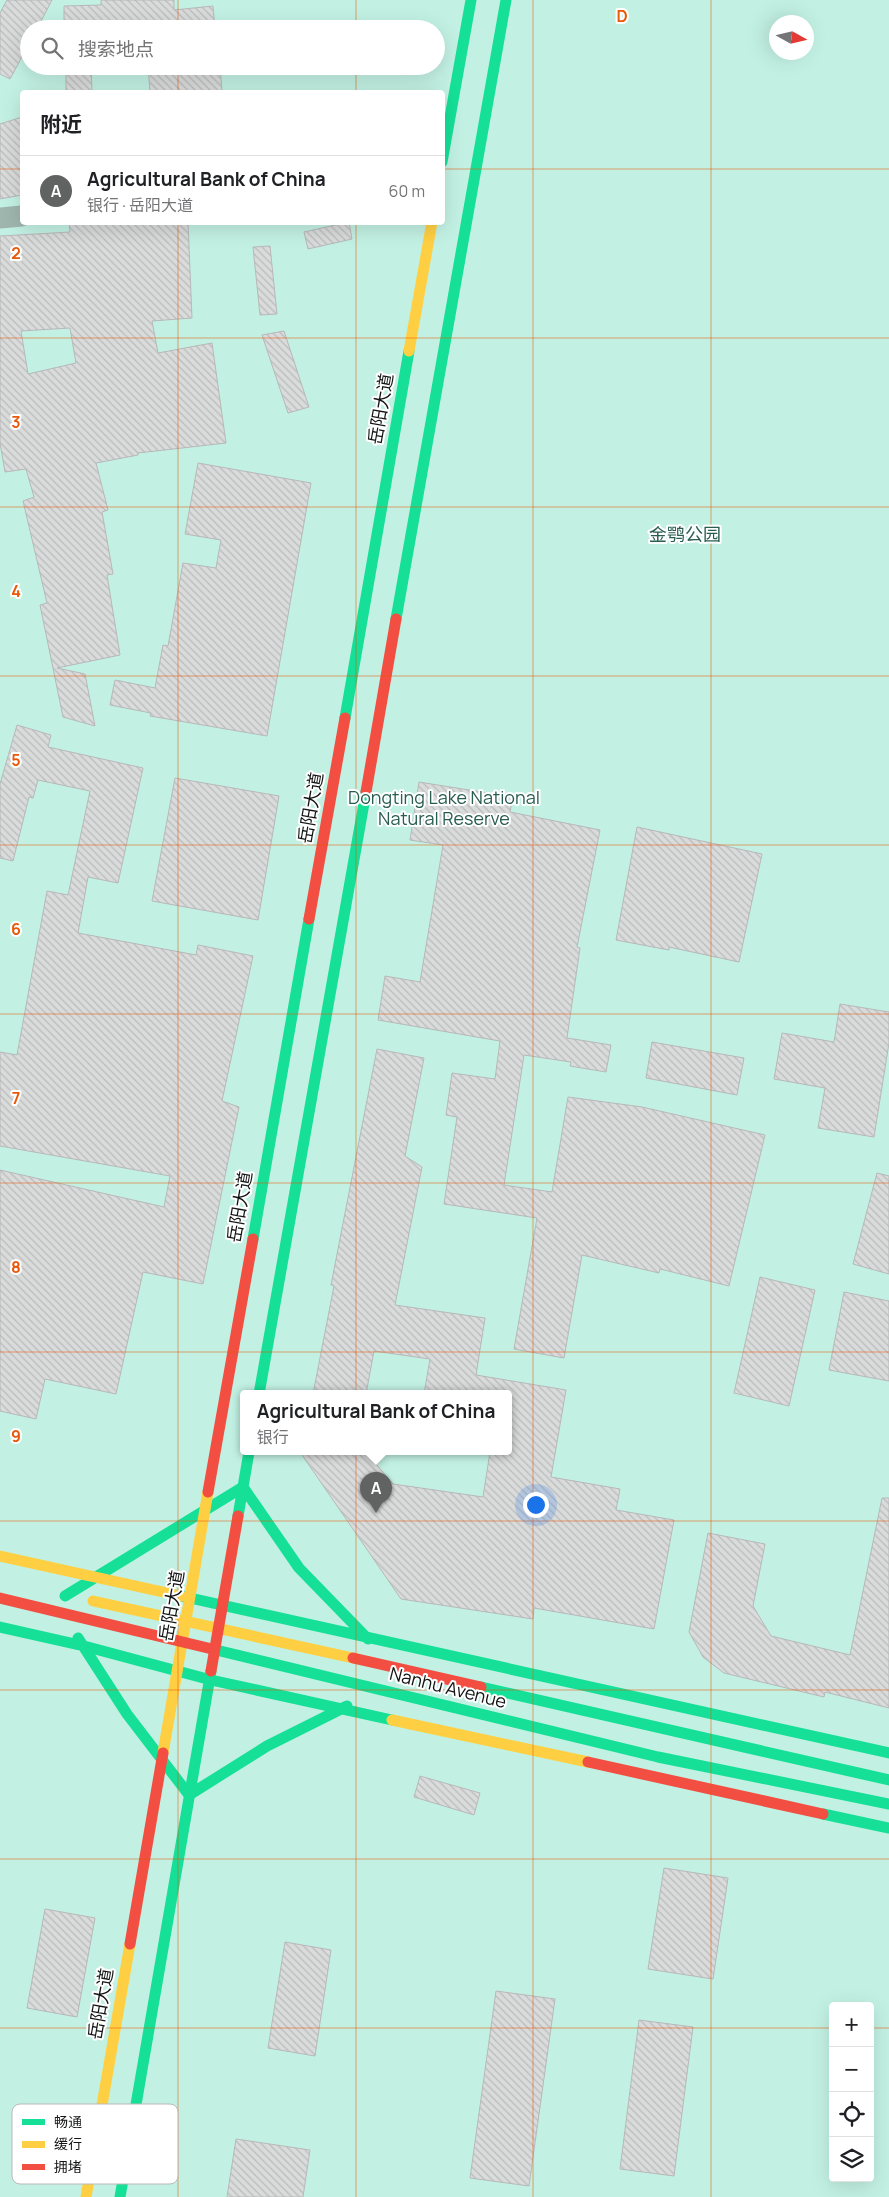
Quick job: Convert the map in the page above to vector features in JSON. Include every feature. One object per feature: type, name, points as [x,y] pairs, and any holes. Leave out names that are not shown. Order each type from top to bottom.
[{"type":"main road","points":[[445,145],[471,0]]},
{"type":"main road","points":[[261,1390],[506,0]]},
{"type":"main road","name":"岳阳大道","points":[[102,2104],[431,225]]},
{"type":"main road","points":[[136,2104],[248,1455]]},
{"type":"main road","points":[[94,1578],[243,1487]]},
{"type":"main road","points":[[243,1487],[299,1568],[398,1669]]},
{"type":"main road","points":[[0,1556],[190,1600],[889,1753]]},
{"type":"main road","name":"Nanhu Avenue","points":[[94,1578],[61,1594],[220,1628],[889,1780]]},
{"type":"main road","name":"Nanhu Avenue","points":[[0,1598],[658,1757],[889,1804]]},
{"type":"main road","points":[[60,1611],[127,1714],[189,1796]]},
{"type":"main road","points":[[0,1627],[84,1646],[211,1680],[889,1828]]},
{"type":"main road","points":[[189,1796],[267,1746],[341,1708],[385,1690]]},
{"type":"main road","name":"岳阳大道","points":[[86,2197],[88,2184]]},
{"type":"main road","points":[[120,2197],[122,2184]]},
{"type":"street","points":[[0,218],[20,216]]},
{"type":"green space","name":"Dongting Lake National Natural Reserve","points":[[0,0],[889,0],[889,2197],[0,2197]]},
{"type":"building","points":[[7,0],[52,0],[42,20],[20,20],[20,61],[10,79],[0,74],[0,13]]},
{"type":"building","points":[[101,0],[174,0],[174,10],[213,6],[214,20],[64,20],[64,6],[101,5]]},
{"type":"building","points":[[66,75],[91,75],[92,90],[66,90]]},
{"type":"building","points":[[149,75],[221,75],[222,90],[150,90]]},
{"type":"building","points":[[20,118],[20,195],[0,199],[0,124]]},
{"type":"building","points":[[69,225],[188,225],[192,318],[152,321],[158,353],[212,343],[226,443],[138,453],[138,455],[96,463],[108,510],[102,512],[113,574],[107,575],[120,655],[57,668],[85,674],[95,726],[63,717],[40,605],[47,603],[23,501],[34,497],[26,469],[5,472],[0,443],[0,236],[70,232]],"holes":[[[70,328],[76,363],[28,374],[21,331]]]},
{"type":"building","points":[[336,225],[350,225],[352,239],[308,249],[304,232]]},
{"type":"building","points":[[270,246],[277,314],[260,315],[253,247]]},
{"type":"building","points":[[284,331],[309,407],[288,413],[262,335]]},
{"type":"building","points":[[198,463],[311,483],[267,736],[150,716],[151,713],[110,705],[115,680],[155,688],[163,645],[168,646],[183,563],[216,568],[221,540],[185,534]]},
{"type":"building","points":[[17,725],[51,735],[48,747],[143,768],[118,883],[88,877],[78,933],[196,955],[198,945],[253,956],[222,1101],[239,1107],[203,1284],[143,1272],[116,1394],[45,1379],[36,1419],[0,1411],[0,1170],[164,1207],[170,1176],[0,1146],[0,1052],[17,1055],[47,891],[68,895],[90,791],[38,780],[33,798],[29,797],[13,861],[0,858],[0,784]]},
{"type":"building","points":[[175,778],[279,796],[258,920],[152,901]]},
{"type":"building","points":[[419,782],[513,797],[510,812],[600,830],[577,947],[580,948],[567,1038],[611,1045],[606,1072],[570,1066],[571,1062],[524,1055],[504,1185],[552,1192],[568,1097],[642,1107],[765,1135],[729,1286],[660,1269],[659,1273],[582,1255],[564,1358],[514,1349],[537,1218],[444,1204],[457,1117],[446,1115],[452,1073],[495,1079],[500,1041],[378,1020],[385,976],[420,982],[443,845],[410,840]]},
{"type":"building","points":[[637,827],[762,854],[739,962],[669,947],[669,950],[616,940]]},
{"type":"building","points":[[840,1004],[889,1012],[889,1043],[874,1137],[818,1128],[825,1088],[774,1079],[782,1033],[834,1042]]},
{"type":"building","points":[[652,1042],[744,1058],[737,1095],[646,1078]]},
{"type":"building","points":[[377,1049],[424,1058],[405,1156],[422,1167],[395,1305],[485,1318],[476,1375],[566,1390],[551,1477],[620,1489],[616,1510],[674,1520],[654,1629],[534,1608],[533,1619],[401,1599],[302,1455],[369,1455],[393,1484],[483,1497],[490,1455],[512,1455],[512,1390],[425,1390],[430,1359],[374,1351],[367,1390],[314,1390],[334,1286],[331,1285]]},
{"type":"building","points":[[877,1173],[889,1176],[889,1274],[853,1264]]},
{"type":"building","points":[[760,1277],[815,1290],[789,1406],[734,1393]]},
{"type":"building","points":[[844,1292],[889,1301],[889,1381],[829,1370]]},
{"type":"building","points":[[882,1498],[889,1498],[889,1708],[825,1692],[824,1697],[724,1673],[703,1657],[689,1632],[708,1533],[765,1544],[753,1606],[771,1636],[850,1655]]},
{"type":"building","points":[[420,1776],[480,1793],[474,1815],[414,1797]]},
{"type":"building","points":[[664,1868],[728,1878],[713,1979],[648,1969]]},
{"type":"building","points":[[45,1909],[95,1918],[77,2017],[27,2008]]},
{"type":"building","points":[[285,1942],[331,1950],[315,2056],[268,2048]]},
{"type":"building","points":[[496,1991],[555,1999],[529,2186],[470,2178]]},
{"type":"building","points":[[639,2020],[693,2027],[674,2176],[620,2169]]},
{"type":"building","points":[[236,2139],[310,2150],[303,2197],[227,2197]]},
{"type":"traffic: fast","points":[[445,145],[471,0]]},
{"type":"traffic: fast","points":[[396,619],[506,0]]},
{"type":"traffic: fast","points":[[345,718],[409,351]]},
{"type":"traffic: fast","points":[[260,1390],[366,792]]},
{"type":"traffic: fast","points":[[253,1239],[309,919]]},
{"type":"traffic: fast","points":[[238,1516],[248,1455]]},
{"type":"traffic: fast","points":[[65,1596],[243,1487],[299,1568],[368,1639]]},
{"type":"traffic: fast","points":[[181,1596],[889,1753]]},
{"type":"traffic: fast","points":[[0,1627],[84,1646],[211,1680],[392,1720]]},
{"type":"traffic: fast","points":[[78,1638],[127,1714],[189,1795],[267,1746],[347,1706]]},
{"type":"traffic: fast","points":[[212,1649],[658,1757],[889,1804]]},
{"type":"traffic: fast","points":[[136,2104],[211,1671]]},
{"type":"traffic: fast","points":[[481,1687],[889,1780]]},
{"type":"traffic: fast","points":[[823,1814],[889,1828]]},
{"type":"traffic: fast","points":[[120,2197],[122,2184]]},
{"type":"traffic: slow","points":[[409,351],[431,225]]},
{"type":"traffic: slow","points":[[163,1753],[208,1492]]},
{"type":"traffic: slow","points":[[0,1556],[181,1596]]},
{"type":"traffic: slow","points":[[93,1601],[353,1658]]},
{"type":"traffic: slow","points":[[392,1720],[588,1762]]},
{"type":"traffic: slow","points":[[102,2104],[130,1944]]},
{"type":"traffic: slow","points":[[86,2197],[88,2184]]},
{"type":"traffic: jam","points":[[366,792],[396,619]]},
{"type":"traffic: jam","points":[[309,919],[345,718]]},
{"type":"traffic: jam","points":[[208,1492],[253,1239]]},
{"type":"traffic: jam","points":[[211,1671],[238,1516]]},
{"type":"traffic: jam","points":[[0,1598],[212,1649]]},
{"type":"traffic: jam","points":[[353,1658],[481,1687]]},
{"type":"traffic: jam","points":[[130,1944],[163,1753]]},
{"type":"traffic: jam","points":[[588,1762],[823,1814]]},
{"type":"place","name":"Agricultural Bank of China","points":[[376,1513]]},
{"type":"park label","name":"金鹗公园","points":[[685,535]]}]
